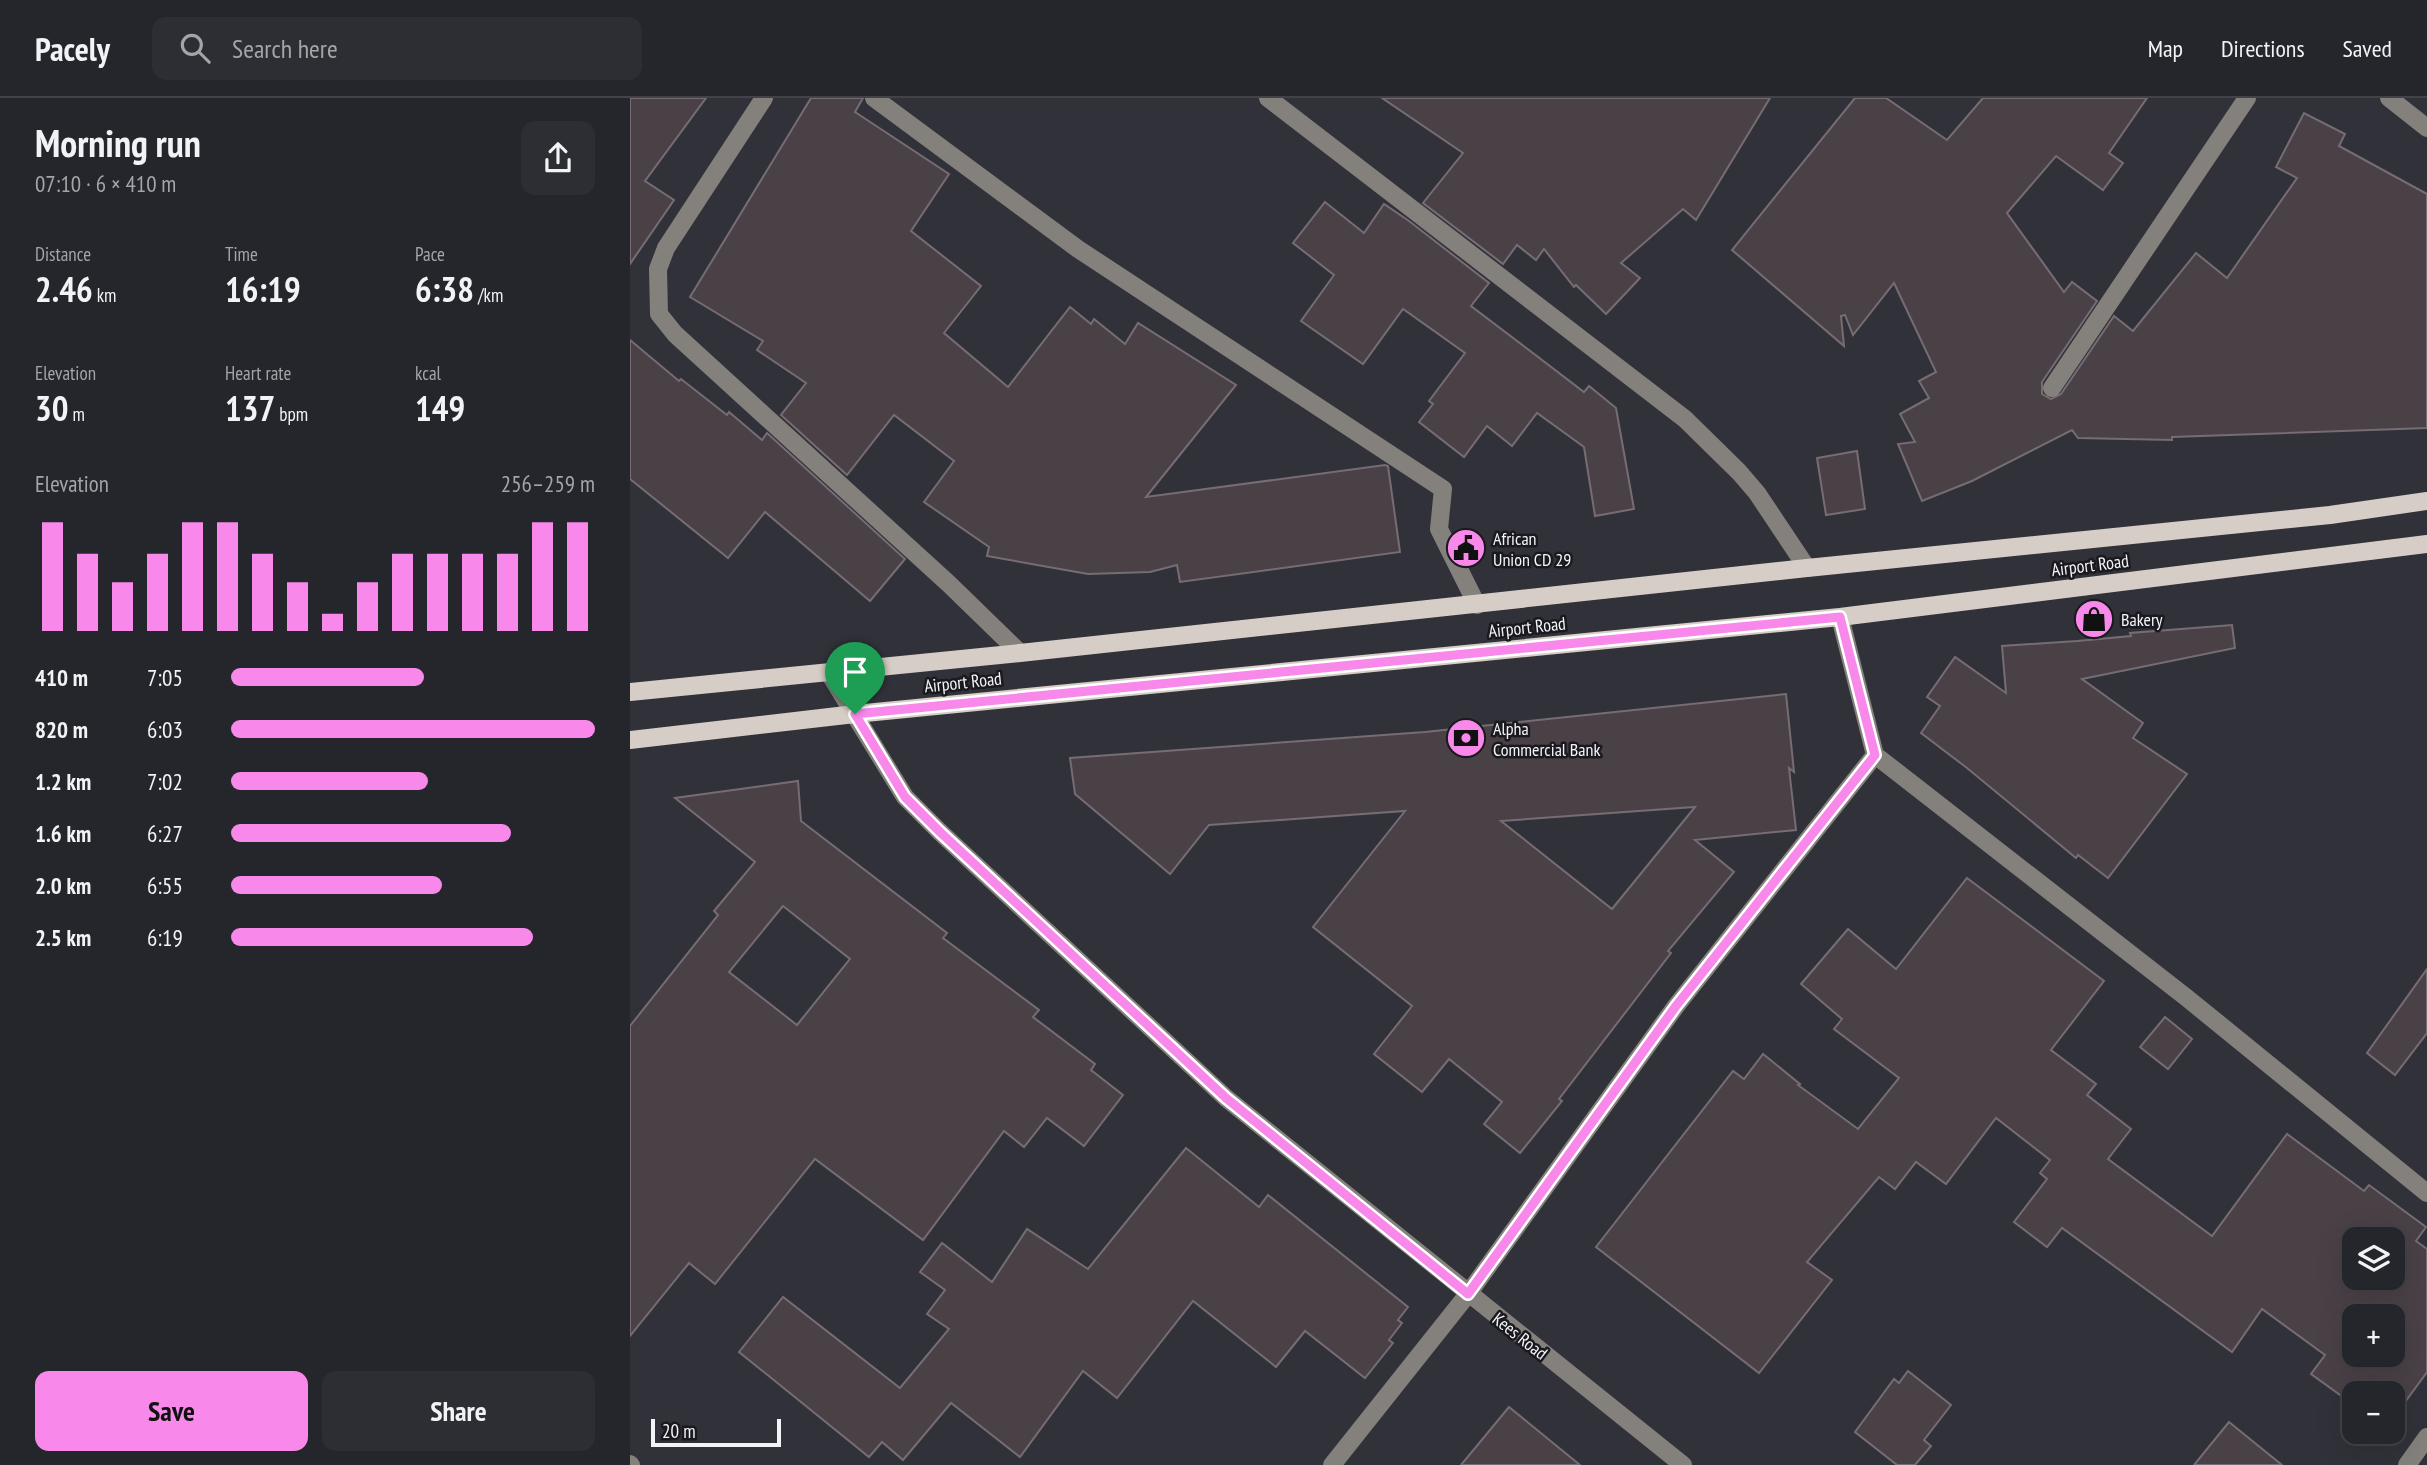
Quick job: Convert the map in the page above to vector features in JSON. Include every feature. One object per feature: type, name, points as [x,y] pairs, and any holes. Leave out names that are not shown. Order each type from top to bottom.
[{"type":"main road","name":"Airport Road","points":[[630,692],[2316,516],[2427,501]]},
{"type":"main road","name":"Airport Road","points":[[630,740],[855,714],[1840,617],[2427,544]]},
{"type":"street","points":[[764,98],[666,248],[658,269],[659,314],[675,334],[949,584],[1020,653]]},
{"type":"street","points":[[874,98],[1078,249],[1443,489],[1439,529],[1477,605]]},
{"type":"street","points":[[1268,98],[1685,419],[1739,472],[1807,568]]},
{"type":"street","points":[[2052,388],[2247,98]]},
{"type":"street","points":[[2389,98],[2427,128]]},
{"type":"street","points":[[1840,617],[1875,755],[2187,998],[2427,1193]]},
{"type":"street","name":"Kees Road","points":[[829,673],[905,797],[1226,1098],[1683,1465]]},
{"type":"street","points":[[1332,1465],[1468,1294],[1676,1006],[1875,755]]},
{"type":"street","points":[[2407,1465],[2427,1437]]},
{"type":"building","points":[[630,98],[706,98],[645,181],[674,200],[630,264]]},
{"type":"building","points":[[811,98],[863,98],[855,112],[949,174],[911,231],[981,286],[944,333],[1008,387],[1070,307],[1091,324],[1094,319],[1125,344],[1138,323],[1236,385],[1146,497],[1385,465],[1388,466],[1400,552],[1180,582],[1177,565],[1150,572],[1088,574],[987,556],[989,547],[924,502],[954,461],[894,415],[847,475],[781,415],[806,383],[757,350],[763,341],[690,297]]},
{"type":"building","points":[[1382,98],[1770,98],[1696,220],[1683,209],[1621,263],[1640,278],[1606,314],[1576,285],[1574,287],[1544,249],[1536,260],[1517,245],[1503,264],[1423,203],[1463,153]]},
{"type":"building","points":[[1855,98],[1886,98],[1947,140],[1983,98],[2147,98],[2109,153],[2123,163],[2103,190],[2056,156],[2007,213],[2064,292],[2072,282],[2097,301],[2042,382],[2042,394],[2051,399],[2061,394],[2114,316],[2133,331],[2196,253],[2227,278],[2297,178],[2276,167],[2304,113],[2345,134],[2339,146],[2427,194],[2427,428],[2172,437],[2172,440],[2078,438],[2072,430],[1972,481],[1922,501],[1898,444],[1915,442],[1900,414],[1929,398],[1919,381],[1936,372],[1894,283],[1853,335],[1845,315],[1841,316],[1844,346],[1732,250]]},
{"type":"building","points":[[1325,202],[1364,233],[1384,204],[1409,221],[1489,283],[1471,306],[1584,392],[1589,386],[1616,408],[1634,509],[1595,516],[1584,447],[1537,413],[1512,446],[1487,426],[1464,457],[1419,422],[1433,404],[1429,401],[1465,353],[1403,309],[1363,364],[1301,321],[1334,275],[1293,243]]},
{"type":"building","points":[[630,340],[679,381],[681,379],[727,415],[729,412],[762,440],[767,433],[905,559],[870,601],[765,512],[728,558],[630,479]]},
{"type":"building","points":[[1857,451],[1865,509],[1826,515],[1817,458]]},
{"type":"building","points":[[2232,625],[2235,648],[2082,679],[2143,723],[2133,738],[2187,774],[2108,878],[2078,855],[2076,858],[1921,733],[1940,706],[1927,697],[1955,657],[2006,693],[2002,646]]},
{"type":"building","points":[[1786,694],[1794,772],[1789,768],[1796,830],[1695,840],[1734,872],[1668,951],[1671,953],[1559,1099],[1562,1101],[1520,1153],[1484,1124],[1502,1102],[1449,1059],[1422,1092],[1374,1054],[1412,1006],[1313,927],[1405,811],[1209,825],[1170,874],[1075,794],[1070,758],[1425,732]],"holes":[[[1695,807],[1612,909],[1501,821]]]},
{"type":"building","points":[[798,781],[801,821],[947,933],[943,938],[1039,1010],[1033,1017],[1095,1064],[1091,1070],[1123,1095],[1084,1146],[1047,1118],[1024,1147],[1004,1131],[923,1240],[815,1159],[715,1284],[689,1263],[630,1336],[630,1026],[718,915],[714,911],[755,862],[675,798]],"holes":[[[783,906],[850,959],[797,1025],[729,972]]]},
{"type":"building","points":[[1967,878],[2104,981],[2051,1050],[2096,1084],[2087,1095],[2131,1129],[2108,1159],[2212,1236],[2287,1134],[2364,1191],[2369,1185],[2426,1227],[2416,1241],[2427,1249],[2427,1372],[2405,1402],[2405,1381],[2342,1381],[2342,1396],[2311,1374],[2325,1355],[2262,1309],[2232,1352],[2062,1228],[2047,1247],[2014,1222],[2047,1179],[2040,1173],[2050,1160],[1996,1118],[1946,1184],[1916,1162],[1895,1189],[1879,1177],[1807,1262],[1832,1280],[1759,1373],[1596,1247],[1733,1071],[1744,1079],[1763,1054],[1800,1084],[1798,1085],[1858,1129],[1899,1078],[1834,1029],[1842,1019],[1801,984],[1848,929],[1896,969]]},
{"type":"building","points":[[2427,969],[2427,1033],[2395,1075],[2367,1053]]},
{"type":"building","points":[[2165,1017],[2192,1039],[2168,1069],[2140,1047]]},
{"type":"building","points":[[1186,1148],[1259,1207],[1268,1195],[1408,1307],[1398,1320],[1402,1323],[1389,1340],[1393,1343],[1365,1378],[1305,1331],[1276,1367],[1193,1301],[1117,1398],[1083,1371],[1020,1457],[951,1403],[903,1460],[882,1442],[869,1457],[739,1352],[783,1297],[900,1388],[949,1329],[927,1314],[945,1290],[920,1272],[942,1243],[992,1282],[1027,1229],[1088,1269]]},
{"type":"building","points":[[1908,1371],[1951,1405],[1924,1440],[1931,1446],[1915,1465],[1897,1465],[1855,1432],[1894,1379],[1899,1383]]},
{"type":"building","points":[[1509,1407],[1580,1465],[1461,1465]]},
{"type":"building","points":[[2229,1422],[2282,1465],[2194,1465]]},
{"type":"place","name":"African Union CD 29","points":[[1466,548]]},
{"type":"place","name":"Bakery","points":[[2094,619]]},
{"type":"place","name":"Alpha Commercial Bank","points":[[1466,738]]},
{"type":"route","points":[[1840,617],[1875,755],[1676,1006],[1468,1294],[1226,1098],[940,832],[905,797],[855,714],[1840,617]]}]
